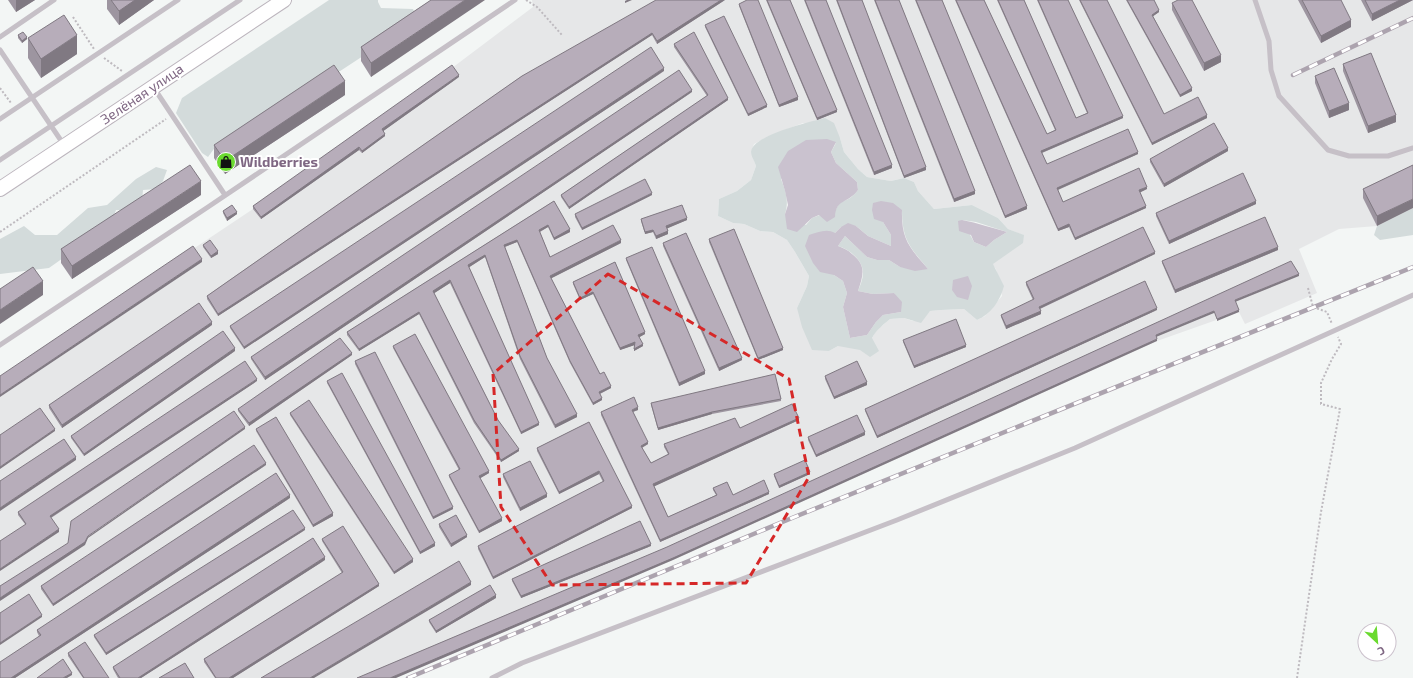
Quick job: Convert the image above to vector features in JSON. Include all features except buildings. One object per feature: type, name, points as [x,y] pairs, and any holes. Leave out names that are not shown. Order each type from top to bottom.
[{"type":"main road","name":"Зелёная улица","points":[[0,189],[284,0]]},
{"type":"lane","points":[[0,37],[54,0]]},
{"type":"lane","points":[[0,119],[178,0]]},
{"type":"lane","points":[[0,160],[240,0]]},
{"type":"lane","points":[[0,345],[225,196],[515,0]]},
{"type":"lane","points":[[1255,0],[1269,41],[1271,70],[1279,96],[1328,150],[1349,156],[1388,156],[1413,148]]},
{"type":"lane","points":[[0,50],[65,146]]},
{"type":"lane","points":[[153,87],[225,196]]},
{"type":"lane","points":[[492,678],[522,663],[889,522],[1075,448],[1413,295]]},
{"type":"path","points":[[526,0],[537,7],[562,35]]},
{"type":"path","points":[[0,88],[15,109]]},
{"type":"path","points":[[0,232],[172,115]]},
{"type":"path","points":[[1297,678],[1321,512],[1340,409],[1321,404],[1321,384],[1332,359],[1341,344],[1327,312],[1313,307],[1308,288]]},
{"type":"highlighted area","points":[[608,274],[789,379],[809,477],[746,583],[552,585],[501,507],[493,374]]},
{"type":"shaded area","points":[[329,0],[378,0],[381,8],[413,9],[418,20],[244,134],[219,142],[208,157],[202,153],[176,113],[182,98]]},
{"type":"shaded area","points":[[532,0],[1413,0],[1413,208],[1377,226],[1339,229],[1299,249],[1317,293],[1245,324],[1239,312],[1157,341],[673,560],[396,678],[0,678],[0,378],[253,209],[452,68],[533,7]],"holes":[[[803,123],[840,138],[844,152],[858,169],[867,177],[891,181],[904,178],[914,182],[918,191],[934,209],[972,205],[998,218],[1008,229],[1023,235],[1023,242],[992,264],[996,269],[1002,296],[985,316],[977,320],[964,309],[930,311],[913,321],[904,318],[890,319],[877,329],[872,338],[838,346],[829,351],[797,308],[807,286],[809,276],[787,240],[773,232],[760,231],[744,224],[733,223],[718,216],[719,199],[737,191],[751,180],[756,166],[751,152],[754,144],[769,136]]]},
{"type":"shaded area","points":[[825,118],[834,123],[844,152],[858,169],[867,177],[891,181],[904,178],[914,182],[918,191],[934,209],[972,205],[998,218],[1008,229],[1024,235],[1023,243],[993,264],[1004,286],[1000,297],[991,311],[977,320],[964,309],[930,311],[921,323],[904,318],[890,319],[872,338],[879,351],[870,357],[860,350],[838,346],[829,351],[812,350],[802,327],[797,308],[807,286],[809,276],[787,240],[773,232],[760,231],[744,224],[733,223],[718,216],[719,199],[737,191],[751,180],[756,166],[751,152],[754,146],[761,140],[783,130]],"holes":[[[836,143],[831,152],[836,163],[857,182],[858,190],[850,198],[840,202],[836,209],[812,218],[806,225],[785,214],[787,205],[786,196],[781,179]],[[902,210],[905,236],[916,255],[928,269],[900,267],[889,260],[877,260],[867,257],[845,236],[838,246],[851,252],[861,264],[862,268],[863,273],[858,291],[873,294],[894,293],[901,312],[883,315],[867,335],[850,338],[843,307],[847,293],[843,281],[834,275],[835,233],[841,227],[856,226],[868,236],[891,246],[891,235],[883,222]],[[962,220],[976,222],[1007,232],[986,247],[974,242]]]},
{"type":"shaded area","points":[[827,139],[836,142],[831,152],[836,163],[857,182],[858,190],[840,204],[836,211],[835,217],[827,222],[819,215],[812,218],[797,232],[787,229],[785,214],[788,205],[778,167],[788,151],[806,140]]},
{"type":"shaded area","points":[[156,167],[167,170],[163,181],[156,189],[143,190],[142,201],[131,210],[116,210],[111,224],[49,268],[0,274],[0,239],[24,226],[35,235],[57,235],[88,208],[107,205],[136,179]]},
{"type":"shaded area","points":[[881,201],[893,203],[902,210],[903,229],[908,243],[928,269],[915,271],[900,267],[889,260],[877,260],[867,257],[845,236],[838,246],[845,249],[857,258],[862,267],[862,275],[858,291],[873,294],[894,293],[902,302],[901,312],[883,315],[867,335],[850,338],[843,307],[847,293],[843,281],[834,275],[820,272],[813,263],[805,246],[809,235],[826,231],[835,233],[848,223],[856,226],[868,236],[891,246],[891,235],[883,222],[874,219],[872,210],[873,203]]},
{"type":"shaded area","points":[[1413,208],[1413,235],[1380,240],[1374,235],[1377,226]]},
{"type":"shaded area","points":[[962,220],[1007,232],[986,247],[974,242],[971,235],[959,231],[958,221]]},
{"type":"shaded area","points":[[968,276],[972,286],[968,300],[957,297],[952,290],[953,280]]},
{"type":"railway","points":[[1293,75],[1413,18]]},
{"type":"railway","points":[[408,678],[792,518],[1413,267]]},
{"type":"place","name":"Wildberries","points":[[226,162]]}]
